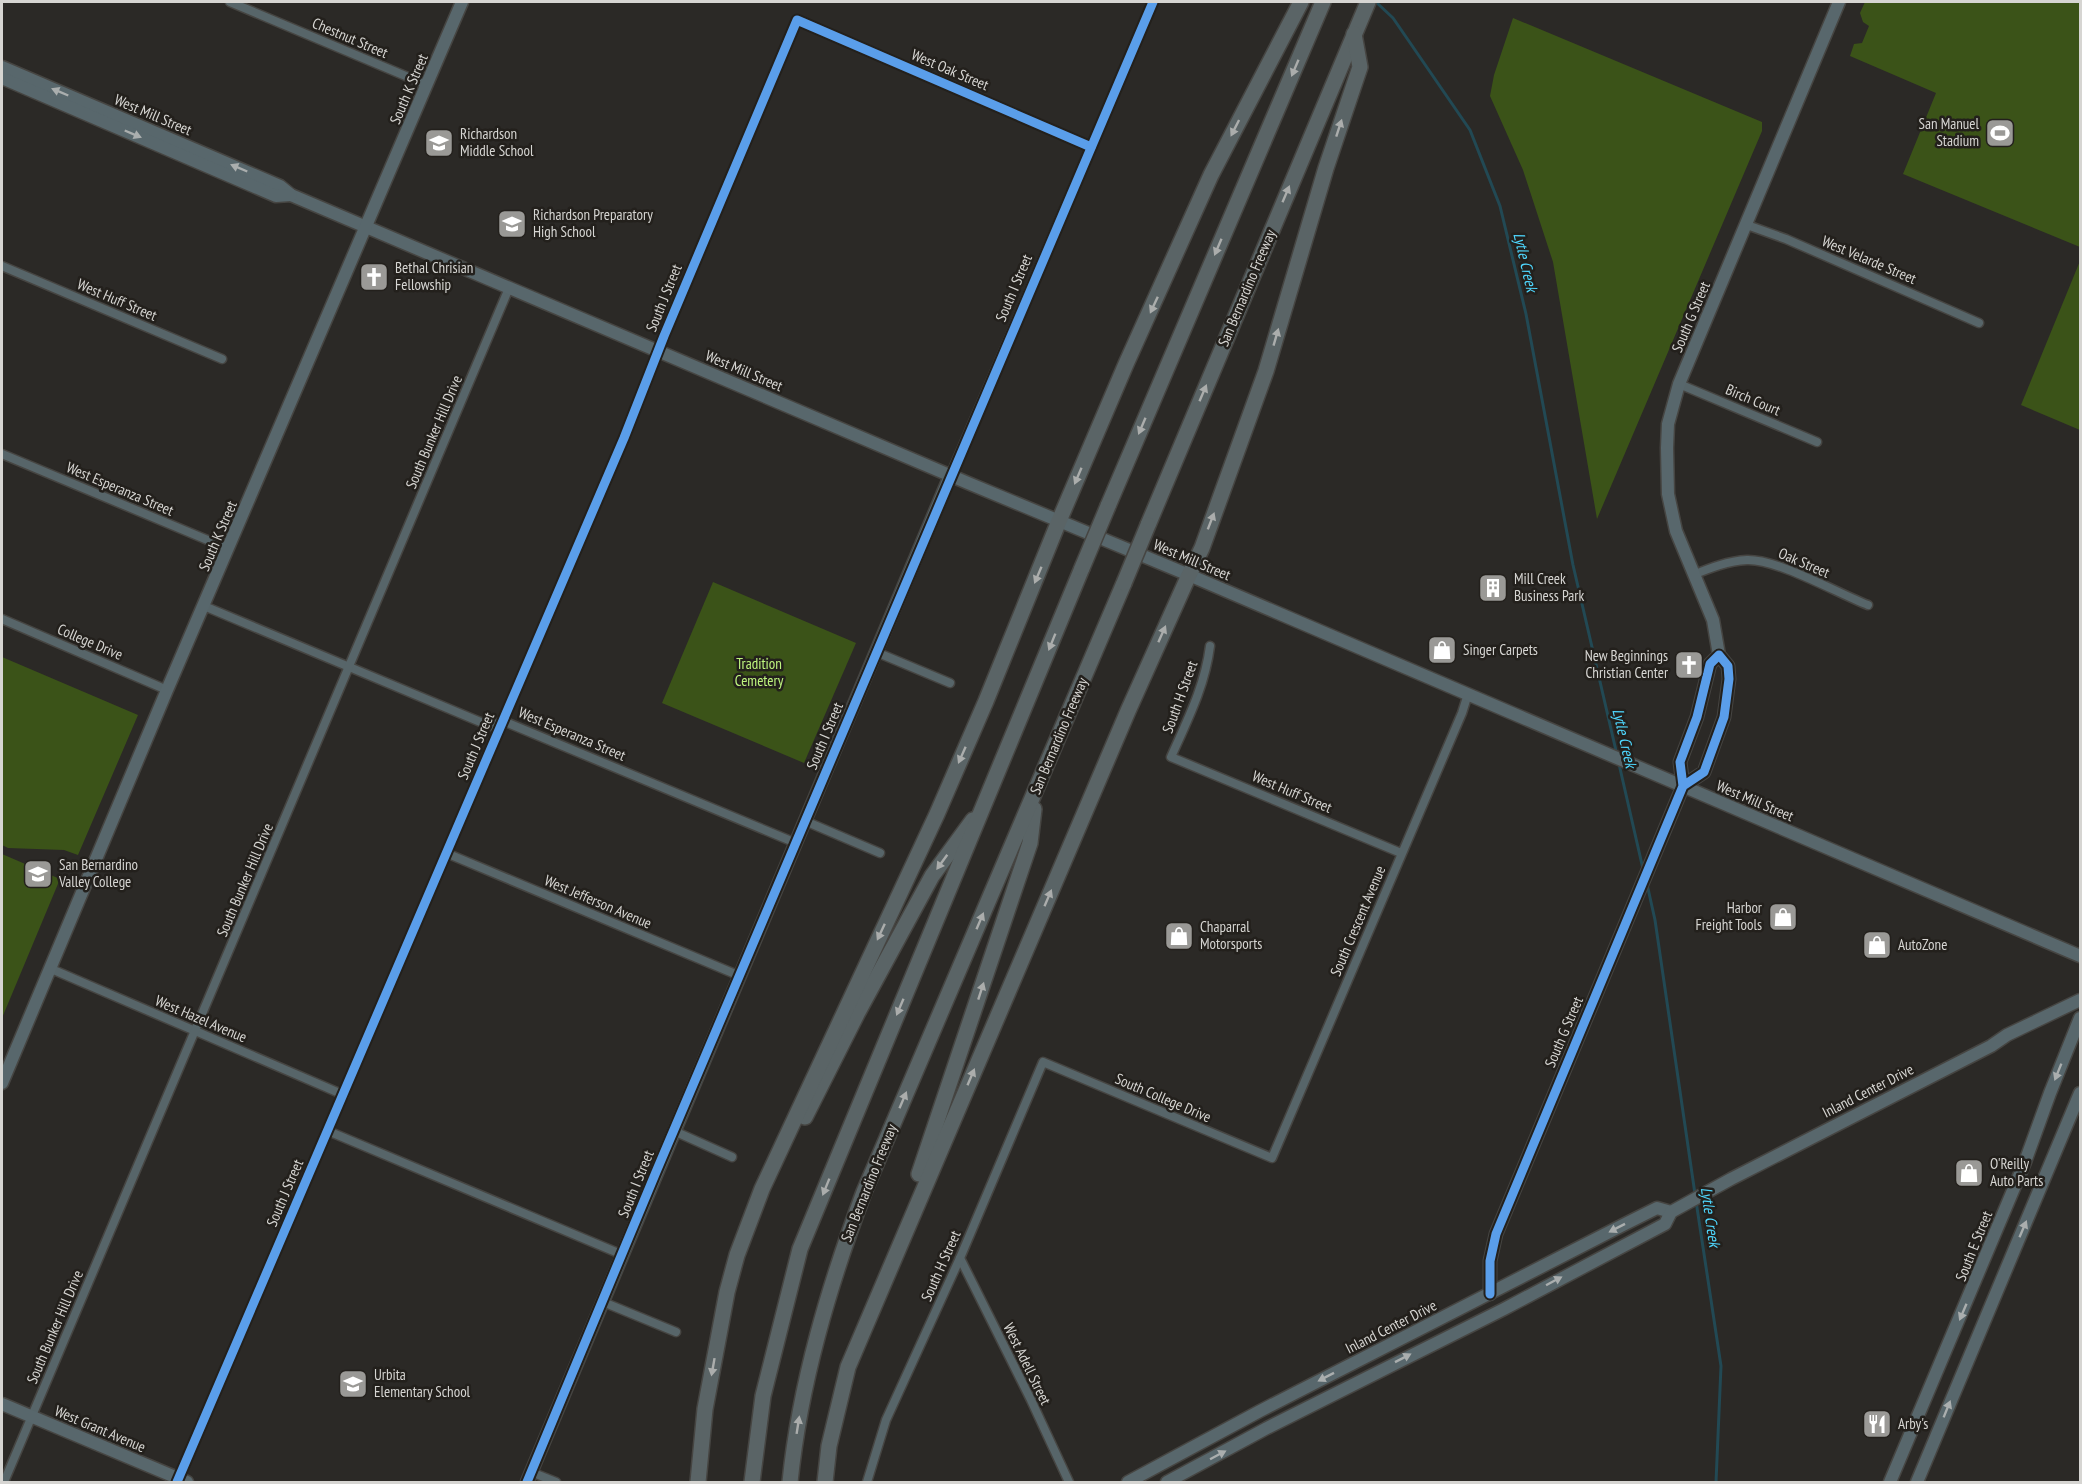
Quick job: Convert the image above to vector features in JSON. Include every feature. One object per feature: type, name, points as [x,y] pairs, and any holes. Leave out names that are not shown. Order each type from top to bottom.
[{"type":"highway","points":[[698,1482],[705,1409],[727,1292],[762,1189],[937,814],[1126,364],[1211,175],[1301,2]]},
{"type":"highway","name":"San Bernardino Freeway","points":[[790,1482],[802,1401],[825,1307],[837,1265],[864,1192],[1035,793],[1368,2]]},
{"type":"highway","points":[[752,1482],[764,1396],[800,1249],[1082,568],[1320,8]]},
{"type":"highway","points":[[825,1482],[829,1446],[848,1367],[1188,575],[1202,548],[1266,370],[1326,168],[1360,67],[1354,34]]},
{"type":"highway","points":[[858,1343],[862,1316],[930,1144],[1030,843],[1035,793]]},
{"type":"highway","points":[[717,1340],[754,1233],[797,1133],[857,1014],[932,876],[988,798]]},
{"type":"main road","name":"South K Street","points":[[2,1083],[167,690],[462,2]]},
{"type":"main road","name":"South G Street","points":[[1683,786],[1704,772],[1724,717],[1729,678],[1728,666],[1719,655],[1713,620],[1677,531],[1668,494],[1668,424],[1679,384],[1839,2]]},
{"type":"main road","name":"West Mill Street","points":[[2,67],[280,186],[291,195],[2080,956]]},
{"type":"main road","name":"West Mill Street","points":[[2,78],[276,196],[291,195]]},
{"type":"main road","name":"South I Street","points":[[529,1477],[951,476]]},
{"type":"main road","name":"South G Street","points":[[1490,1294],[1490,1261],[1496,1234],[1683,786],[1680,762],[1697,717],[1710,664],[1719,655]]},
{"type":"main road","name":"Inland Center Drive","points":[[1167,1482],[1665,1224],[1671,1212],[1731,1179],[1990,1046],[2007,1035],[2080,1000]]},
{"type":"main road","name":"South E Street","points":[[1890,1482],[2025,1162],[2080,1018]]},
{"type":"main road","points":[[1917,1482],[2080,1093]]},
{"type":"main road","name":"Inland Center Drive","points":[[1128,1482],[1260,1411],[1657,1208],[1671,1212]]},
{"type":"main road","name":"West Grant Avenue","points":[[2,1404],[181,1481]]},
{"type":"street","name":"Chestnut Street","points":[[230,2],[427,85]]},
{"type":"street","name":"South I Street","points":[[951,476],[1152,2]]},
{"type":"street","name":"West Oak Street","points":[[797,20],[1091,147]]},
{"type":"street","name":"South J Street","points":[[181,1481],[624,438],[658,350],[797,20]]},
{"type":"street","name":"West Velarde Street","points":[[1747,225],[1786,239],[1979,323]]},
{"type":"street","name":"West Huff Street","points":[[2,266],[222,360]]},
{"type":"street","name":"South Bunker Hill Drive","points":[[4,1482],[509,288]]},
{"type":"street","name":"Birch Court","points":[[1679,384],[1817,442]]},
{"type":"street","name":"West Esperanza Street","points":[[2,454],[229,549]]},
{"type":"street","name":"Oak Street","points":[[1693,575],[1734,561],[1761,561],[1868,605]]},
{"type":"street","name":"West Esperanza Street","points":[[204,606],[490,726],[503,721],[796,843]]},
{"type":"street","name":"College Drive","points":[[2,620],[167,690]]},
{"type":"street","name":"South H Street","points":[[1171,757],[1201,688],[1208,666],[1209,646]]},
{"type":"street","points":[[876,652],[950,682]]},
{"type":"street","name":"South Crescent Avenue","points":[[1272,1158],[1462,713],[1468,694]]},
{"type":"street","name":"West Huff Street","points":[[1171,757],[1401,853]]},
{"type":"street","points":[[805,821],[880,853]]},
{"type":"street","name":"West Jefferson Avenue","points":[[446,853],[740,976]]},
{"type":"street","name":"West Hazel Avenue","points":[[49,968],[344,1095]]},
{"type":"street","name":"South H Street","points":[[867,1482],[886,1420],[960,1258],[1043,1062]]},
{"type":"street","name":"South College Drive","points":[[1043,1062],[1272,1158]]},
{"type":"street","points":[[328,1131],[622,1255]]},
{"type":"street","points":[[674,1131],[732,1157]]},
{"type":"street","name":"West Adell Street","points":[[960,1258],[1069,1482]]},
{"type":"street","points":[[603,1302],[676,1332]]},
{"type":"street","points":[[529,1477],[556,1482]]},
{"type":"green space","name":"San Manuel Stadium","points":[[1865,2],[2080,2],[2080,247],[1903,174],[1936,93],[1850,56],[1854,44],[1862,43],[1869,26],[1863,22],[1860,13]]},
{"type":"green space","points":[[1513,18],[1762,122],[1762,131],[1597,519],[1553,262],[1523,170],[1490,96],[1494,75]]},
{"type":"green space","points":[[2080,261],[2080,430],[2021,405]]},
{"type":"green space","name":"Tradition Cemetery","points":[[713,582],[856,643],[804,763],[662,703]]},
{"type":"green space","points":[[2,657],[138,715],[78,855],[64,850],[8,848],[2,845]]},
{"type":"green space","points":[[2,854],[60,879],[2,1018]]},
{"type":"waterway","name":"Lytle Creek","points":[[1376,2],[1393,18],[1470,130],[1500,206],[1526,314],[1573,565],[1617,755]]},
{"type":"waterway","name":"Lytle Creek","points":[[1619,764],[1643,869]]},
{"type":"waterway","name":"Lytle Creek","points":[[1647,884],[1655,920],[1695,1194]]},
{"type":"waterway","name":"Lytle Creek","points":[[1696,1201],[1721,1366],[1716,1482]]},
{"type":"cycle path","points":[[527,1482],[656,1172],[1153,2]]},
{"type":"cycle path","points":[[177,1482],[624,438],[664,336],[797,20],[1091,147]]},
{"type":"cycle path","points":[[1490,1294],[1490,1261],[1496,1234],[1683,786],[1680,762],[1697,717],[1710,664],[1719,655],[1728,666],[1729,679],[1724,717],[1704,772],[1683,786]]},
{"type":"place","name":"San Manuel Stadium","points":[[2000,133]]},
{"type":"place","name":"Richardson Middle School","points":[[439,143]]},
{"type":"place","name":"Richardson Preparatory High School","points":[[512,224]]},
{"type":"place","name":"Bethal Chrisian Fellowship","points":[[374,277]]},
{"type":"place","name":"Mill Creek Business Park","points":[[1493,588]]},
{"type":"place","name":"Singer Carpets","points":[[1442,650]]},
{"type":"place","name":"New Beginnings Christian Center","points":[[1689,665]]},
{"type":"place","name":"San Bernardino Valley College","points":[[38,874]]},
{"type":"place","name":"Harbor Freight Tools","points":[[1783,917]]},
{"type":"place","name":"Chaparral Motorsports","points":[[1179,936]]},
{"type":"place","name":"AutoZone","points":[[1877,945]]},
{"type":"place","name":"O'Reilly Auto Parts","points":[[1969,1173]]},
{"type":"place","name":"Urbita Elementary School","points":[[353,1384]]},
{"type":"place","name":"Arby's","points":[[1877,1424]]}]
